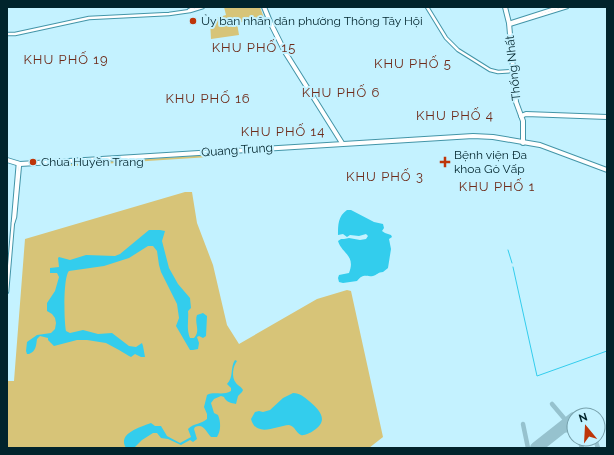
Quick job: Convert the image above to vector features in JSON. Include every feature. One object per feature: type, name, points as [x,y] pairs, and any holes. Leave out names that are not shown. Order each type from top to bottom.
[{"type":"main road","points":[[264,7],[285,52],[343,144]]},
{"type":"main road","name":"Thống Nhất","points":[[505,7],[509,24],[516,102],[523,121],[521,142]]},
{"type":"main road","points":[[522,116],[607,118]]},
{"type":"main road","name":"Thống Nhất","points":[[521,142],[520,138],[523,128]]},
{"type":"main road","name":"Quang Trung","points":[[7,161],[19,165],[467,137],[521,142],[540,146],[607,171]]},
{"type":"street","points":[[189,10],[195,7]]},
{"type":"street","points":[[7,34],[19,33],[89,18],[160,15],[190,11],[203,7]]},
{"type":"street","points":[[427,7],[431,16],[446,38],[458,50],[490,70],[498,72],[513,71]]},
{"type":"street","points":[[509,24],[559,7]]},
{"type":"street","points":[[509,24],[567,7]]},
{"type":"street","points":[[7,292],[19,165]]},
{"type":"street","points":[[7,221],[13,222]]},
{"type":"shaded area","points":[[224,7],[260,7],[264,18],[237,23],[239,35],[211,39],[210,20],[226,15]]},
{"type":"shaded area","points":[[225,154],[225,156],[70,166],[70,164]]},
{"type":"shaded area","points":[[185,192],[192,192],[197,223],[213,265],[227,325],[239,344],[317,299],[347,290],[351,291],[383,437],[369,448],[7,448],[7,381],[14,381],[25,239]]},
{"type":"water","points":[[347,210],[351,210],[374,222],[383,224],[384,228],[382,231],[391,235],[392,237],[389,239],[391,249],[388,268],[373,276],[363,276],[357,281],[343,283],[339,282],[339,275],[349,273],[351,262],[350,258],[338,241],[349,238],[360,240],[366,239],[368,236],[366,234],[359,236],[350,235],[347,237],[343,234],[338,235],[338,224],[340,218]]},
{"type":"water","points":[[149,230],[165,231],[162,241],[169,268],[178,284],[190,298],[191,308],[188,311],[188,327],[190,338],[194,338],[197,333],[197,315],[203,313],[207,316],[206,336],[203,338],[199,336],[197,337],[199,343],[198,349],[190,350],[176,326],[179,318],[177,304],[161,272],[157,251],[153,246],[148,246],[129,258],[104,266],[69,271],[67,275],[64,300],[66,331],[70,333],[83,330],[98,334],[112,333],[129,346],[136,347],[142,343],[145,357],[135,354],[131,357],[106,343],[87,340],[77,340],[54,346],[48,338],[40,336],[37,339],[34,350],[27,354],[27,342],[37,335],[51,333],[55,329],[55,318],[47,311],[47,303],[55,291],[59,277],[57,273],[50,273],[50,268],[59,267],[58,258],[70,260],[86,255],[115,256],[120,254]]},
{"type":"water","points":[[235,360],[237,361],[234,366],[233,378],[243,390],[238,396],[236,404],[229,402],[221,396],[214,399],[211,403],[214,413],[218,415],[220,421],[220,429],[217,437],[211,437],[203,427],[198,426],[194,429],[197,439],[193,442],[190,440],[181,445],[168,439],[161,438],[157,433],[153,433],[142,440],[134,448],[126,448],[124,443],[125,438],[131,431],[151,423],[155,426],[161,426],[167,436],[180,443],[191,437],[188,429],[207,419],[207,414],[204,407],[207,395],[231,391],[231,388],[227,384]]},
{"type":"water","points":[[293,393],[304,397],[320,412],[322,420],[318,427],[310,433],[302,435],[289,425],[262,430],[254,425],[251,419],[255,412],[270,410],[283,398]]},
{"type":"waterway","points":[[508,250],[512,263]]},
{"type":"waterway","points":[[513,267],[537,376],[607,351]]},
{"type":"taxiway","points":[[552,404],[566,421]]},
{"type":"taxiway","points":[[523,424],[528,448]]},
{"type":"taxiway","points":[[557,431],[566,430]]},
{"type":"runway","points":[[536,448],[566,424]]},
{"type":"place","name":"Ủy ban nhân dân phường Thông Tây Hội","points":[[193,21]]},
{"type":"place","name":"Chùa Huyền Trang","points":[[33,162]]},
{"type":"place","name":"Bệnh viện Đa khoa Gò Vấp","points":[[445,162]]},
{"type":"district","name":"KHU PHỐ 15","points":[[254,47]]},
{"type":"district","name":"KHU PHỐ 19","points":[[66,59]]},
{"type":"district","name":"KHU PHỐ 5","points":[[413,63]]},
{"type":"district","name":"KHU PHỐ 6","points":[[341,92]]},
{"type":"district","name":"KHU PHỐ 16","points":[[208,98]]},
{"type":"district","name":"KHU PHỐ 4","points":[[455,115]]},
{"type":"district","name":"KHU PHỐ 14","points":[[283,131]]},
{"type":"district","name":"KHU PHỐ 3","points":[[385,176]]},
{"type":"district","name":"KHU PHỐ 1","points":[[497,186]]}]
